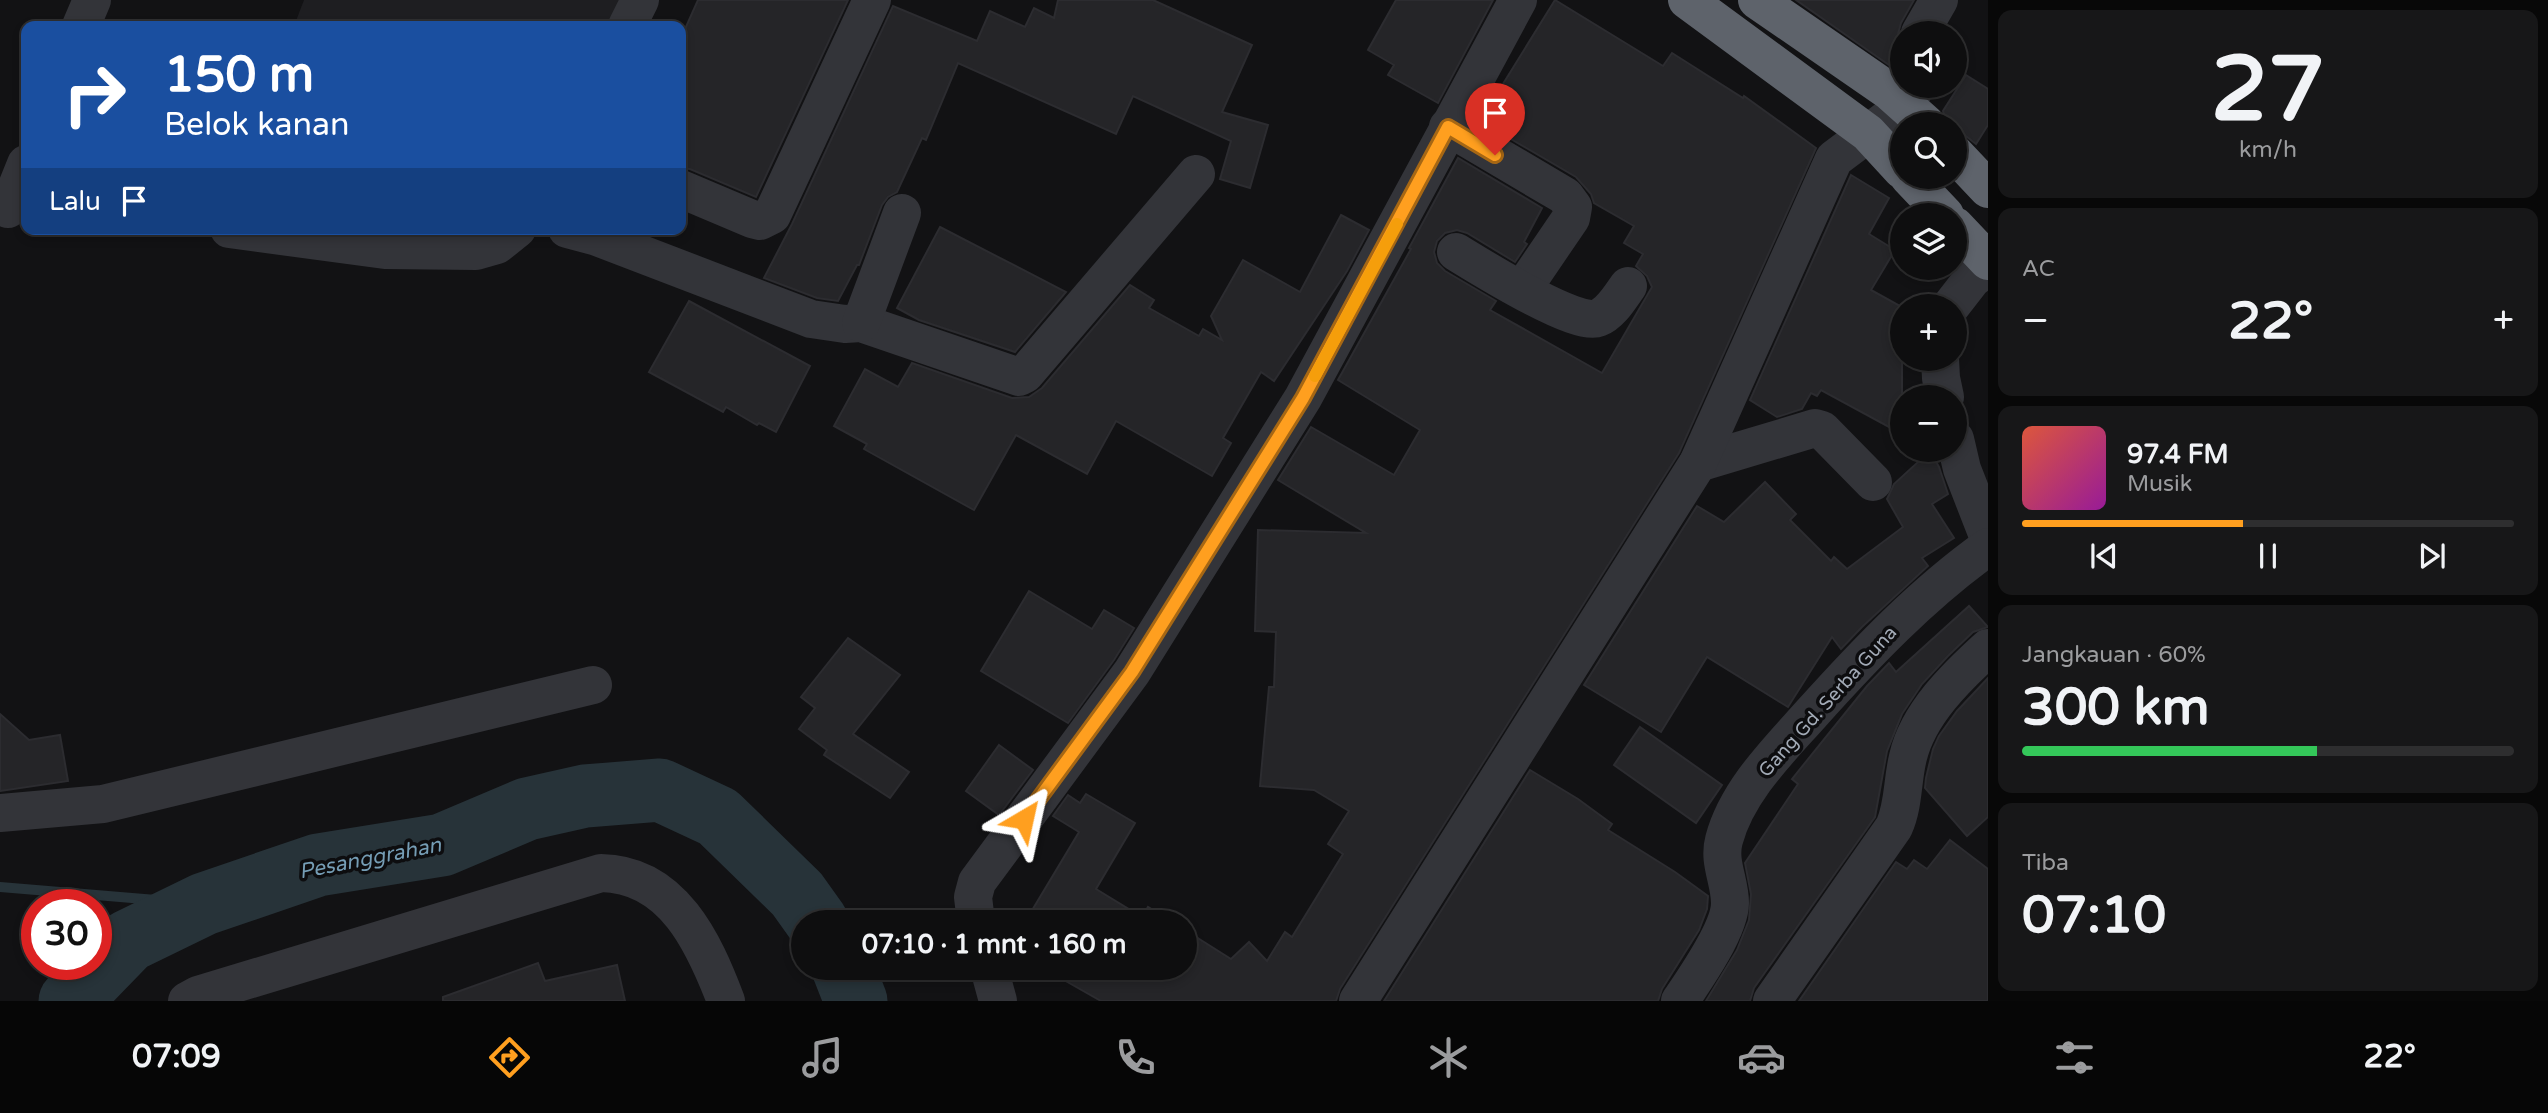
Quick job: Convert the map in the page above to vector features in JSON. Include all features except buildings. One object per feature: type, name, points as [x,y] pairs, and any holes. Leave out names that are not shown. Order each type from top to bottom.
[{"type":"highway","points":[[1687,0],[1868,133],[1890,157]]},
{"type":"highway","points":[[1757,0],[1890,83]]},
{"type":"highway","points":[[1967,167],[1988,189]]},
{"type":"highway","points":[[1920,189],[1934,203]]},
{"type":"highway","points":[[1967,239],[1988,261]]},
{"type":"street","points":[[83,21],[92,0]]},
{"type":"street","points":[[629,21],[640,0]]},
{"type":"street","points":[[686,191],[752,219],[760,221],[772,215],[872,0]]},
{"type":"street","points":[[973,910],[977,882],[1132,672],[1303,398],[1518,0]]},
{"type":"street","points":[[1927,21],[1939,0]]},
{"type":"street","points":[[1951,21],[1962,0]]},
{"type":"street","points":[[1358,1001],[1698,463],[1834,159],[1868,133],[1904,98]]},
{"type":"street","points":[[1448,127],[1566,197],[1573,207],[1571,218],[1522,290]]},
{"type":"street","points":[[590,235],[811,319],[845,324],[861,323],[1016,376],[1026,374],[1196,174]]},
{"type":"street","points":[[11,209],[21,179]]},
{"type":"street","points":[[861,323],[902,213]]},
{"type":"street","points":[[274,235],[385,250],[433,240],[475,251],[489,248],[510,235]]},
{"type":"street","points":[[1456,252],[1522,290],[1568,313],[1590,319],[1599,318],[1608,311],[1628,286]]},
{"type":"street","points":[[1960,294],[1972,279],[1988,267]]},
{"type":"street","points":[[1698,463],[1815,428],[1822,430],[1873,482]]},
{"type":"street","points":[[1960,462],[1988,536]]},
{"type":"street","name":"Gang Gd. Serba Guna","points":[[1680,1001],[1698,975],[1727,920],[1730,902],[1721,857],[1724,839],[1748,789],[1796,731],[1891,630],[1953,572],[1988,547]]},
{"type":"street","points":[[1772,1001],[1894,827],[1902,803],[1908,757],[1921,723],[1967,667],[1988,648]]},
{"type":"street","points":[[0,813],[103,804],[593,685]]},
{"type":"street","points":[[187,1001],[198,995],[601,873],[616,873],[642,883],[661,893],[682,913],[712,964],[726,1001]]},
{"type":"street","points":[[992,980],[998,1001]]},
{"type":"shaded area","points":[[304,0],[624,0],[612,21],[296,21]]},
{"type":"waterway","name":"Pesanggrahan","points":[[70,1001],[128,941],[204,904],[318,865],[442,845],[527,809],[585,796],[660,790],[718,817],[797,894],[808,910]]},
{"type":"waterway","points":[[0,887],[204,904]]},
{"type":"waterway","name":"Pesanggrahan","points":[[848,980],[856,1001]]},
{"type":"slow traffic","points":[[1315,376],[1397,224]]},
{"type":"route","points":[[1024,819],[1132,672],[1303,398],[1448,127],[1495,155]]}]
